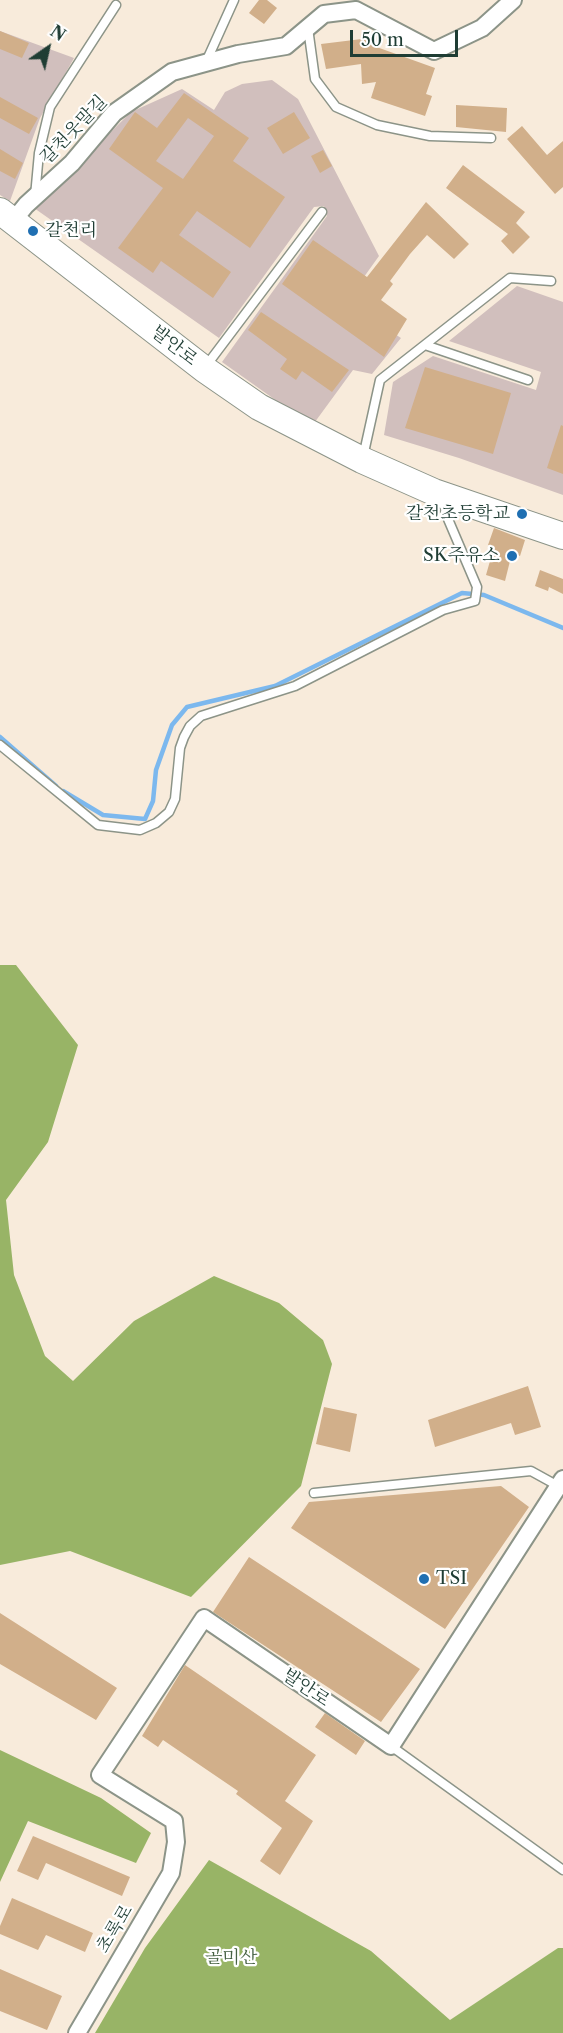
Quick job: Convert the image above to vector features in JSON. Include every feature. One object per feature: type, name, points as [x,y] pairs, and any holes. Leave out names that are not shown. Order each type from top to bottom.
[{"type":"main road","name":"발안로","points":[[6,219],[204,369],[259,407],[362,460],[447,496],[563,536]]},
{"type":"street","name":"갈천웃말길","points":[[6,219],[72,163],[114,113],[172,72],[286,46],[324,14],[356,9],[434,51],[482,28],[513,0]]},
{"type":"street","points":[[391,1746],[561,1485]]},
{"type":"street","name":"발안로","points":[[176,1842],[174,1821],[100,1775],[204,1618],[391,1746]]},
{"type":"street","name":"초록로","points":[[77,2033],[171,1873],[176,1842]]},
{"type":"lane","points":[[206,63],[234,0]]},
{"type":"lane","name":"갈천웃말길","points":[[35,196],[39,153],[50,107],[116,6]]},
{"type":"lane","points":[[308,28],[315,79],[336,107],[376,125],[430,136],[491,138]]},
{"type":"lane","points":[[204,369],[322,212]]},
{"type":"lane","points":[[362,460],[380,380],[510,278],[551,281]]},
{"type":"lane","points":[[425,345],[528,380]]},
{"type":"lane","points":[[0,745],[98,825],[140,830],[156,824],[169,812],[175,799],[180,748],[190,726],[201,716],[295,686],[443,610],[475,601],[477,588],[445,512],[447,496]]},
{"type":"lane","points":[[314,1493],[531,1471],[561,1485]]},
{"type":"lane","points":[[391,1746],[563,1870]]},
{"type":"shaded area","points":[[0,31],[74,58],[40,118],[10,201],[0,195]]},
{"type":"shaded area","points":[[272,80],[298,99],[379,256],[346,302],[401,338],[372,374],[353,370],[312,426],[222,362],[327,216],[324,206],[314,207],[219,338],[34,208],[131,112],[182,89],[214,110],[225,92],[242,84]]},
{"type":"shaded area","points":[[517,286],[563,302],[563,495],[459,458],[384,435],[393,382],[433,356],[536,390],[541,372],[449,341]]},
{"type":"green space","points":[[0,965],[16,965],[78,1045],[48,1142],[6,1200],[14,1275],[45,1356],[73,1381],[134,1321],[214,1276],[279,1303],[323,1340],[332,1364],[301,1486],[191,1597],[70,1551],[0,1565]]},
{"type":"green space","points":[[0,1750],[101,1798],[151,1833],[136,1863],[28,1821],[0,1882]]},
{"type":"green space","name":"골미산","points":[[209,1860],[371,1951],[450,2020],[558,1948],[563,1948],[563,2033],[95,2033],[145,1948]]},
{"type":"building","points":[[259,0],[267,0],[277,8],[264,24],[249,13]]},
{"type":"building","points":[[0,31],[29,43],[22,58],[0,49]]},
{"type":"building","points":[[370,38],[371,45],[435,68],[426,94],[432,96],[425,116],[371,98],[376,82],[362,84],[361,64],[326,69],[321,44]]},
{"type":"building","points":[[184,93],[249,138],[233,161],[285,197],[250,248],[197,211],[179,235],[231,272],[213,298],[161,261],[153,273],[118,248],[163,188],[109,149],[135,112],[157,128]],"holes":[[[188,118],[214,136],[183,179],[156,161]]]},
{"type":"building","points":[[0,97],[38,118],[29,134],[0,118]]},
{"type":"building","points":[[456,105],[507,108],[506,132],[456,127]]},
{"type":"building","points":[[294,112],[310,138],[283,154],[267,128]]},
{"type":"building","points":[[522,126],[547,155],[563,141],[563,187],[555,194],[507,139]]},
{"type":"building","points":[[0,149],[23,163],[15,179],[0,171]]},
{"type":"building","points":[[323,150],[332,166],[320,173],[311,156]]},
{"type":"building","points":[[463,165],[525,212],[516,223],[530,237],[513,254],[501,241],[508,234],[446,188]]},
{"type":"building","points":[[426,202],[469,244],[454,259],[427,235],[410,254],[390,281],[393,284],[381,300],[407,319],[384,357],[282,284],[313,240],[367,277]]},
{"type":"building","points":[[261,312],[349,370],[332,392],[302,371],[296,380],[280,369],[287,359],[248,330]]},
{"type":"building","points":[[425,367],[511,393],[493,454],[405,428]]},
{"type":"building","points":[[561,425],[563,426],[563,474],[547,468]]},
{"type":"building","points":[[494,528],[525,540],[520,556],[512,553],[505,581],[486,575],[494,547],[488,545]]},
{"type":"building","points":[[540,570],[563,579],[563,594],[549,587],[548,591],[535,586]]},
{"type":"building","points":[[528,1386],[541,1427],[515,1435],[511,1423],[435,1447],[428,1420]]},
{"type":"building","points":[[324,1407],[357,1414],[350,1452],[316,1444]]},
{"type":"building","name":"TSI","points":[[501,1486],[529,1507],[445,1629],[291,1528],[309,1502]]},
{"type":"building","points":[[249,1557],[420,1669],[381,1722],[213,1612]]},
{"type":"building","points":[[0,1613],[117,1688],[96,1720],[0,1664]]},
{"type":"building","points":[[185,1665],[316,1755],[285,1801],[313,1821],[280,1875],[260,1861],[282,1828],[236,1794],[238,1791],[163,1740],[158,1747],[142,1736]]},
{"type":"building","points":[[325,1713],[365,1741],[356,1755],[315,1727]]},
{"type":"building","points":[[33,1836],[130,1877],[122,1896],[46,1863],[38,1880],[17,1871]]},
{"type":"building","points":[[12,1898],[93,1933],[85,1952],[46,1935],[38,1950],[0,1934],[0,1926]]},
{"type":"building","points":[[0,1969],[62,1996],[47,2030],[0,2011]]},
{"type":"waterway","points":[[63,791],[103,815],[145,819],[153,801],[156,770],[172,725],[187,707],[275,686],[462,593],[484,595],[563,628]]},
{"type":"waterway","points":[[0,737],[56,786]]},
{"type":"place","name":"갈천리","points":[[33,231]]},
{"type":"place","name":"갈천초등학교","points":[[522,514]]},
{"type":"place","name":"SK주유소","points":[[512,556]]},
{"type":"place","name":"TSI","points":[[424,1579]]}]
